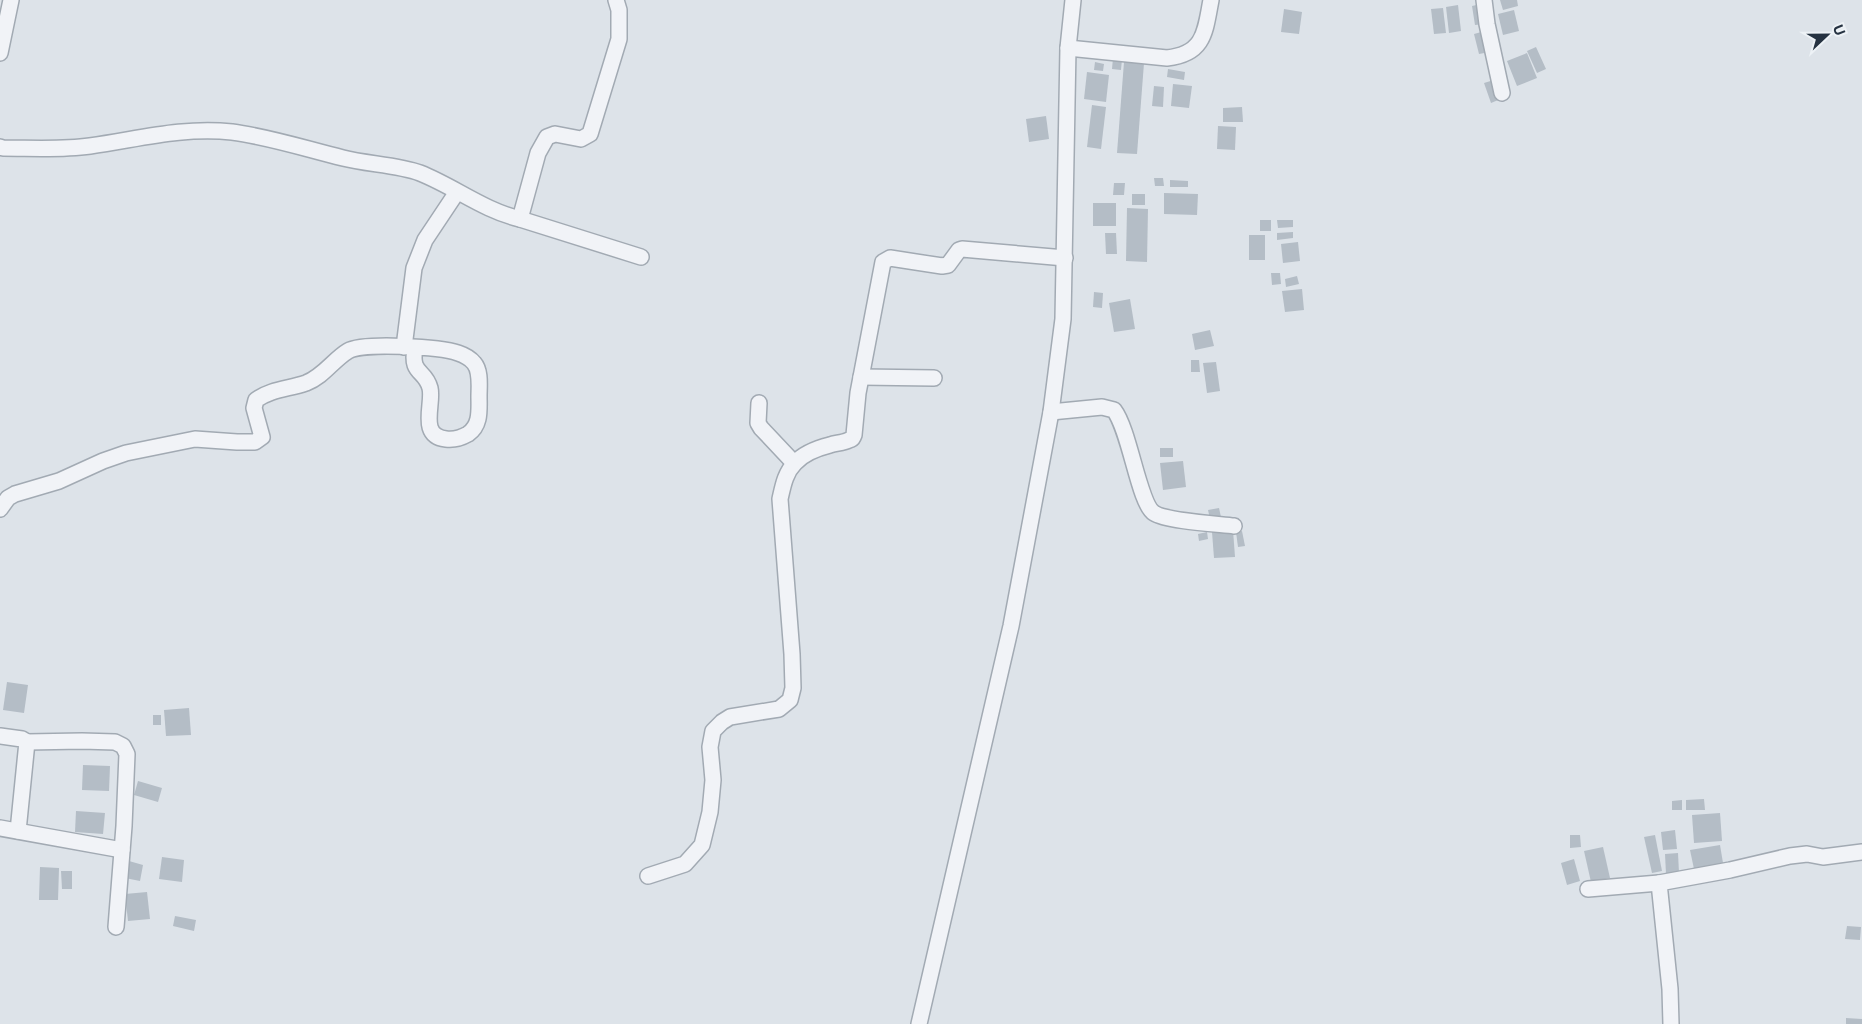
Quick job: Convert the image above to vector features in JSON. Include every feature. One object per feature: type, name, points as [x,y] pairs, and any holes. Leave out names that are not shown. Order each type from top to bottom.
[{"type":"street","points":[[0,54],[11,0]]},
{"type":"street","points":[[520,219],[538,153],[547,137],[555,134],[581,139],[590,134],[619,39],[619,10],[616,0]]},
{"type":"street","points":[[918,1024],[1011,626],[1051,412],[1064,319],[1068,48],[1073,0]]},
{"type":"street","points":[[1068,48],[1168,58],[1177,57],[1192,51],[1204,37],[1211,0]]},
{"type":"street","points":[[1484,0],[1487,24],[1502,94]]},
{"type":"street","points":[[0,147],[88,147],[164,133],[198,130],[232,132],[265,137],[344,158],[418,172],[494,211],[641,257]]},
{"type":"street","points":[[0,509],[8,498],[16,494],[59,481],[102,461],[126,453],[195,439],[255,442],[262,438],[254,408],[256,400],[264,394],[305,383],[320,376],[348,351],[358,347],[409,347],[457,352],[467,357],[478,368],[479,380],[479,420],[470,433],[460,438],[441,439],[430,427],[428,416],[430,389],[414,364],[409,347],[414,268],[424,240],[457,192]]},
{"type":"street","points":[[648,876],[685,864],[702,845],[710,812],[713,780],[710,746],[713,731],[730,717],[779,709],[790,700],[793,688],[792,654],[780,499],[785,478],[794,463],[816,450],[852,439],[861,378],[885,259],[890,258],[942,266],[948,265],[959,250],[962,249],[1065,258]]},
{"type":"street","points":[[861,378],[934,378]]},
{"type":"street","points":[[759,403],[758,423],[760,428],[794,463]]},
{"type":"street","points":[[1051,412],[1102,407],[1114,410],[1130,446],[1146,505],[1153,513],[1165,517],[1234,526]]},
{"type":"street","points":[[0,736],[22,739],[27,742],[82,740],[115,742],[123,746],[127,754],[116,927]]},
{"type":"street","points":[[18,831],[27,742]]},
{"type":"street","points":[[0,828],[122,850]]},
{"type":"street","points":[[1588,889],[1659,883],[1730,870],[1790,856],[1807,854],[1823,857],[1862,852]]},
{"type":"street","points":[[1659,883],[1670,989],[1671,1024]]},
{"type":"building","points":[[1500,0],[1517,0],[1518,6],[1503,10]]},
{"type":"building","points":[[1481,4],[1485,24],[1475,25],[1472,6]]},
{"type":"building","points":[[1458,5],[1461,31],[1449,33],[1446,7]]},
{"type":"building","points":[[1443,8],[1446,33],[1434,34],[1431,9]]},
{"type":"building","points":[[1284,9],[1302,12],[1299,34],[1281,32]]},
{"type":"building","points":[[1514,10],[1519,31],[1503,35],[1498,14]]},
{"type":"building","points":[[1485,31],[1490,52],[1479,54],[1474,34]]},
{"type":"building","points":[[1536,47],[1546,69],[1537,73],[1527,51]]},
{"type":"building","points":[[1527,53],[1537,78],[1517,86],[1507,61]]},
{"type":"building","points":[[1113,58],[1122,59],[1121,70],[1112,69]]},
{"type":"building","points":[[1095,62],[1104,64],[1103,71],[1094,70]]},
{"type":"building","points":[[1124,62],[1144,63],[1137,154],[1117,153]]},
{"type":"building","points":[[1168,69],[1185,72],[1184,80],[1167,77]]},
{"type":"building","points":[[1087,72],[1109,75],[1106,102],[1084,99]]},
{"type":"building","points":[[1497,79],[1503,98],[1491,103],[1484,83]]},
{"type":"building","points":[[1173,84],[1192,86],[1189,108],[1171,106]]},
{"type":"building","points":[[1154,86],[1164,87],[1163,107],[1152,106]]},
{"type":"building","points":[[1092,105],[1106,107],[1101,149],[1087,147]]},
{"type":"building","points":[[1242,107],[1243,122],[1223,122],[1223,108]]},
{"type":"building","points":[[1046,116],[1049,139],[1029,142],[1026,119]]},
{"type":"building","points":[[1218,126],[1236,127],[1235,150],[1217,149]]},
{"type":"building","points":[[1154,178],[1163,178],[1164,186],[1155,186]]},
{"type":"building","points":[[1170,180],[1188,181],[1188,187],[1170,187]]},
{"type":"building","points":[[1114,183],[1125,183],[1124,195],[1113,195]]},
{"type":"building","points":[[1164,193],[1198,194],[1197,215],[1164,214]]},
{"type":"building","points":[[1132,194],[1145,194],[1145,205],[1132,205]]},
{"type":"building","points":[[1093,203],[1116,203],[1116,226],[1093,226]]},
{"type":"building","points":[[1127,208],[1148,209],[1147,262],[1126,261]]},
{"type":"building","points":[[1260,220],[1271,220],[1271,231],[1260,231]]},
{"type":"building","points":[[1277,220],[1293,220],[1293,227],[1278,228]]},
{"type":"building","points":[[1293,232],[1293,238],[1277,240],[1277,233]]},
{"type":"building","points":[[1105,233],[1116,233],[1117,254],[1106,254]]},
{"type":"building","points":[[1249,235],[1265,235],[1265,260],[1249,260]]},
{"type":"building","points":[[1298,242],[1300,261],[1283,263],[1281,244]]},
{"type":"building","points":[[1271,273],[1280,273],[1281,284],[1272,285]]},
{"type":"building","points":[[1297,276],[1299,284],[1286,287],[1285,279]]},
{"type":"building","points":[[1302,289],[1304,310],[1285,312],[1282,291]]},
{"type":"building","points":[[1094,292],[1103,293],[1102,308],[1093,307]]},
{"type":"building","points":[[1130,299],[1135,329],[1114,332],[1109,303]]},
{"type":"building","points":[[1210,330],[1214,346],[1195,350],[1192,334]]},
{"type":"building","points":[[1191,360],[1199,360],[1200,372],[1191,372]]},
{"type":"building","points":[[1216,362],[1220,391],[1207,393],[1203,363]]},
{"type":"building","points":[[1160,448],[1173,448],[1173,457],[1160,457]]},
{"type":"building","points":[[1183,461],[1186,487],[1163,490],[1160,463]]},
{"type":"building","points":[[1219,508],[1221,517],[1210,519],[1208,510]]},
{"type":"building","points":[[1233,530],[1235,557],[1214,558],[1212,532]]},
{"type":"building","points":[[1242,531],[1245,546],[1238,547],[1236,532]]},
{"type":"building","points":[[1207,532],[1208,539],[1199,541],[1198,534]]},
{"type":"building","points":[[7,682],[28,685],[24,713],[3,710]]},
{"type":"building","points":[[189,708],[191,735],[166,736],[164,710]]},
{"type":"building","points":[[153,715],[161,715],[161,725],[153,725]]},
{"type":"building","points":[[83,765],[110,766],[109,791],[82,790]]},
{"type":"building","points":[[138,781],[162,788],[158,802],[134,795]]},
{"type":"building","points":[[1704,799],[1705,810],[1686,810],[1686,800]]},
{"type":"building","points":[[1682,800],[1682,810],[1672,810],[1672,801]]},
{"type":"building","points":[[76,811],[105,813],[103,834],[75,832]]},
{"type":"building","points":[[1720,813],[1722,841],[1694,843],[1692,815]]},
{"type":"building","points":[[1675,830],[1677,849],[1663,850],[1661,832]]},
{"type":"building","points":[[1570,835],[1580,835],[1581,847],[1570,848]]},
{"type":"building","points":[[1655,835],[1662,871],[1652,873],[1644,837]]},
{"type":"building","points":[[1720,845],[1723,863],[1694,869],[1690,850]]},
{"type":"building","points":[[1603,847],[1610,878],[1591,882],[1584,851]]},
{"type":"building","points":[[1678,853],[1679,873],[1666,874],[1665,854]]},
{"type":"building","points":[[162,857],[184,860],[182,882],[159,879]]},
{"type":"building","points":[[1574,859],[1580,881],[1567,885],[1561,863]]},
{"type":"building","points":[[129,861],[143,865],[140,881],[125,878]]},
{"type":"building","points":[[40,867],[59,868],[58,900],[39,900]]},
{"type":"building","points":[[61,871],[72,871],[72,889],[62,889]]},
{"type":"building","points":[[147,892],[150,919],[128,921],[125,894]]},
{"type":"building","points":[[175,916],[196,920],[194,931],[173,926]]},
{"type":"building","points":[[1847,926],[1861,927],[1860,940],[1845,939]]},
{"type":"building","points":[[1846,1018],[1862,1019],[1862,1024],[1846,1024]]}]
